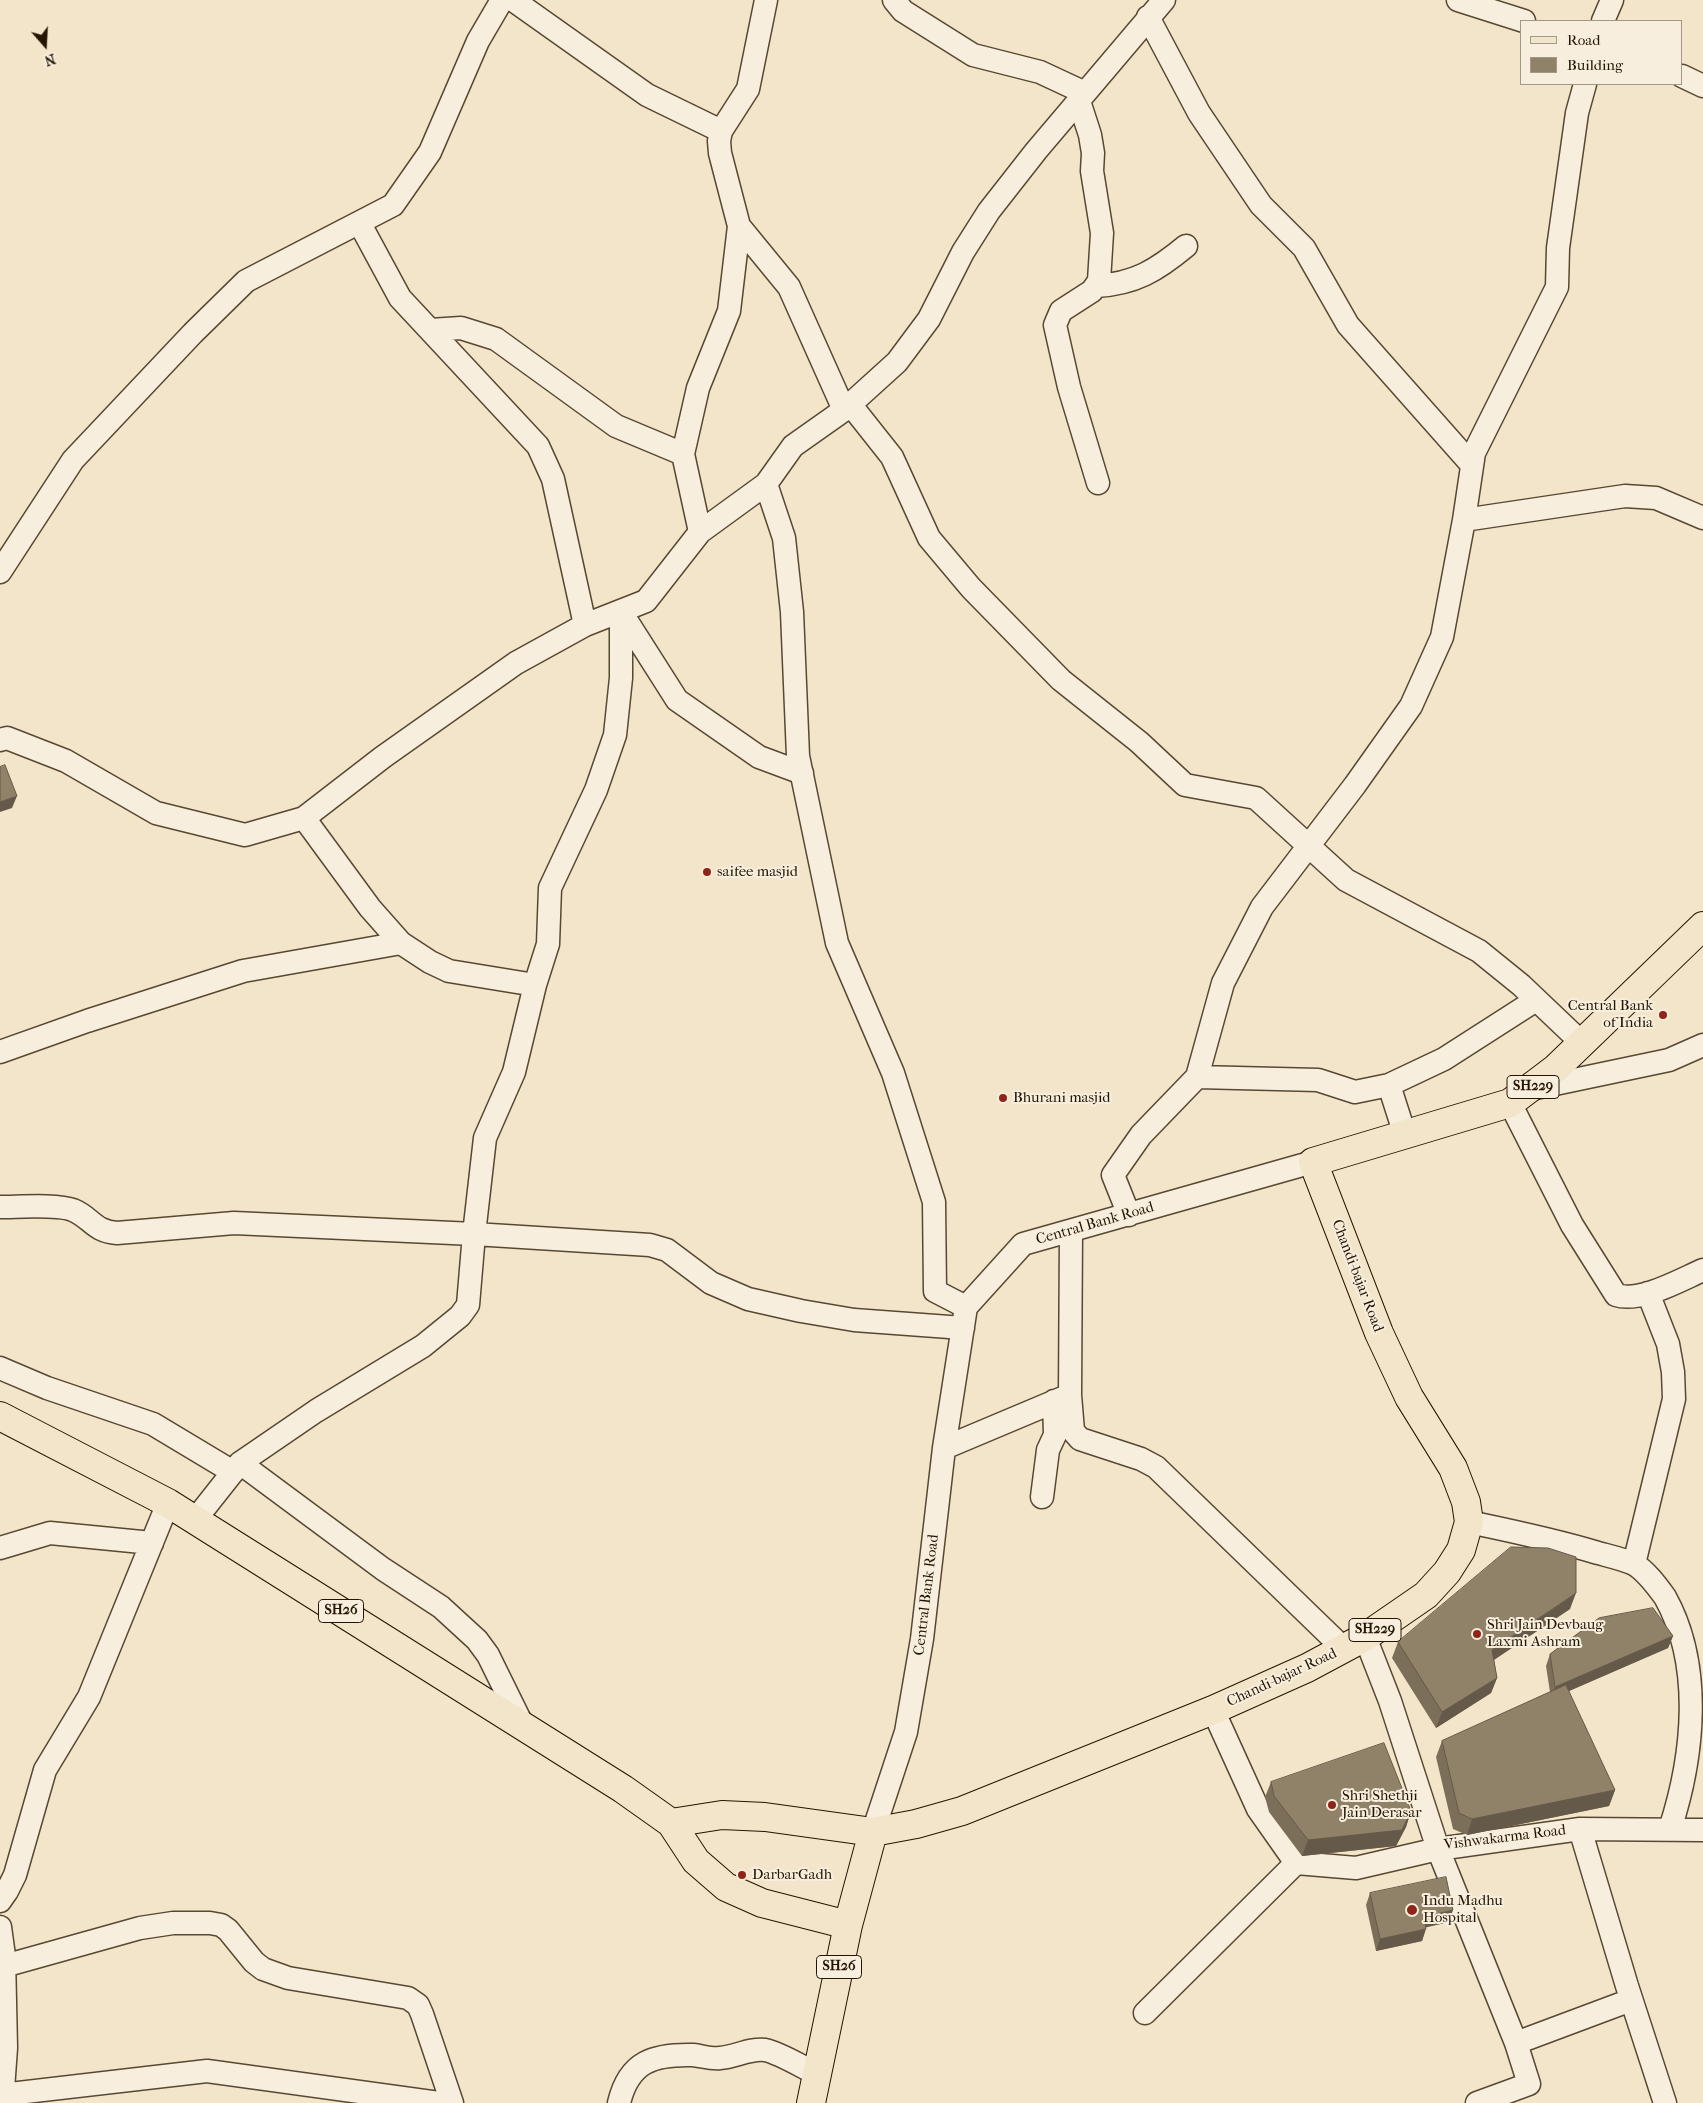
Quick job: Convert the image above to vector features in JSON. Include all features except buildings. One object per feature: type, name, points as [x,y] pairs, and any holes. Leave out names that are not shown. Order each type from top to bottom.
[{"type":"main road","name":"Central Bank Road","points":[[1313,1162],[1405,1135],[1520,1096],[1582,1043],[1703,926]]},
{"type":"main road","name":"Chandi-bajar Road","points":[[671,1823],[722,1815],[764,1817],[874,1832],[916,1824],[962,1811],[1214,1710],[1354,1643],[1426,1595],[1447,1572],[1461,1550],[1469,1522],[1466,1502],[1453,1468],[1409,1397],[1379,1333],[1313,1162]]},
{"type":"main road","name":"SH26","points":[[0,1416],[168,1503],[623,1789],[671,1823],[696,1861],[726,1887],[762,1904],[848,1925]]},
{"type":"main road","name":"SH26","points":[[810,2103],[848,1925],[874,1832]]},
{"type":"street","points":[[0,572],[73,460],[193,333],[246,281],[393,206],[430,152],[478,41],[502,0]]},
{"type":"street","points":[[513,0],[647,95],[721,131]]},
{"type":"street","points":[[700,532],[683,454],[698,388],[729,311],[738,226],[720,153],[719,141],[721,131],[748,89],[766,0]]},
{"type":"street","points":[[894,0],[903,11],[973,54],[1040,72],[1082,97],[1093,153],[1092,171],[1102,233],[1099,281],[1096,286],[1061,311],[1055,325],[1069,387],[1098,483]]},
{"type":"street","points":[[2,737],[66,761],[156,814],[245,834],[304,818],[383,757],[516,663],[585,625],[646,601],[700,532],[766,484],[793,446],[847,407],[897,362],[929,319],[963,252],[989,211],[1036,151],[1164,0]]},
{"type":"street","points":[[1458,0],[1521,20]]},
{"type":"street","points":[[1604,20],[1612,0]]},
{"type":"street","points":[[1148,17],[1199,113],[1261,205],[1304,248],[1348,325],[1472,465]]},
{"type":"street","points":[[1683,76],[1703,86]]},
{"type":"street","points":[[1129,1215],[1113,1175],[1141,1135],[1197,1077],[1223,982],[1262,907],[1355,785],[1411,706],[1442,637],[1464,520],[1474,453],[1557,287],[1558,248],[1577,113],[1585,85]]},
{"type":"street","points":[[360,224],[400,298],[538,446],[553,479],[585,625]]},
{"type":"street","points":[[738,226],[789,287],[847,407],[892,457],[929,538],[971,588],[1061,680],[1139,742],[1184,785],[1256,798],[1346,880],[1479,952],[1536,1000],[1582,1043]]},
{"type":"street","points":[[1096,286],[1122,284],[1154,271],[1186,246]]},
{"type":"street","points":[[430,330],[460,328],[496,340],[616,426],[683,454]]},
{"type":"street","points":[[766,484],[784,538],[792,612],[798,756],[837,944],[893,1073],[934,1202],[935,1291],[965,1317]]},
{"type":"street","points":[[1464,520],[1625,496],[1656,498],[1703,518]]},
{"type":"street","points":[[621,612],[677,700],[759,758],[802,773]]},
{"type":"street","points":[[195,1520],[236,1467],[316,1411],[423,1346],[460,1316],[468,1305],[485,1138],[514,1072],[535,985],[548,944],[550,888],[596,790],[615,735],[621,678],[621,612]]},
{"type":"street","points":[[304,818],[370,908],[402,943],[430,962],[449,971],[535,985]]},
{"type":"street","points":[[0,1052],[87,1021],[243,971],[402,943]]},
{"type":"street","points":[[1197,1077],[1318,1080],[1355,1092],[1389,1085],[1444,1059],[1536,1000]]},
{"type":"street","points":[[1703,1045],[1668,1060],[1520,1096],[1572,1224],[1616,1294],[1630,1297],[1648,1293],[1703,1270]]},
{"type":"street","points":[[1389,1085],[1405,1135]]},
{"type":"street","name":"Central Bank Road","points":[[874,1832],[906,1732],[922,1639],[944,1448],[965,1317],[1023,1244],[1313,1162]]},
{"type":"street","points":[[0,1207],[65,1208],[82,1216],[100,1230],[117,1233],[234,1224],[474,1234],[650,1245],[667,1250],[711,1283],[748,1299],[854,1320],[965,1317]]},
{"type":"street","points":[[1042,1496],[1048,1450],[1055,1435],[1062,1398],[1071,1231]]},
{"type":"street","points":[[1634,1564],[1674,1399],[1673,1372],[1668,1344],[1648,1293]]},
{"type":"street","points":[[0,1368],[47,1388],[153,1424],[236,1467],[441,1607],[477,1640],[488,1655],[522,1724]]},
{"type":"street","points":[[944,1448],[1062,1398]]},
{"type":"street","points":[[1062,1398],[1075,1436],[1141,1458],[1156,1467],[1354,1643]]},
{"type":"street","points":[[0,1901],[15,1875],[45,1770],[89,1697],[168,1503]]},
{"type":"street","points":[[1469,1522],[1563,1542],[1634,1564],[1656,1584],[1695,1636],[1694,1733],[1685,1780],[1670,1829]]},
{"type":"street","points":[[0,1548],[50,1534],[152,1543]]},
{"type":"street","name":"Vishwakarma Road","points":[[1354,1643],[1400,1729],[1438,1849],[1580,1829],[1703,1830]]},
{"type":"street","points":[[1214,1710],[1258,1809],[1296,1864]]},
{"type":"street","points":[[1580,1829],[1631,2000],[1665,2103]]},
{"type":"street","points":[[1145,2013],[1296,1864],[1356,1868],[1438,1849],[1516,2043],[1529,2084],[1477,2103]]},
{"type":"street","points":[[4,1966],[140,1928],[173,1923],[210,1923],[221,1925],[234,1936],[247,1954],[263,1969],[288,1978],[414,2000],[422,2014],[452,2103]]},
{"type":"street","points":[[0,1927],[4,1966],[6,2048],[1,2097],[207,2071],[439,2103]]},
{"type":"street","points":[[1516,2043],[1631,2000]]},
{"type":"street","points":[[619,2103],[622,2088],[633,2072],[652,2058],[661,2056],[694,2055],[720,2058],[754,2050],[767,2050],[817,2074]]},
{"type":"place","name":"saifee masjid","points":[[707,872]]},
{"type":"place","name":"Central Bank of India","points":[[1663,1015]]},
{"type":"place","name":"Bhurani masjid","points":[[1003,1098]]},
{"type":"place","name":"Shri Jain Devbaug Laxmi Ashram","points":[[1477,1634]]},
{"type":"place","name":"Shri Shethji Jain Derasar","points":[[1332,1805]]},
{"type":"place","name":"DarbarGadh","points":[[742,1875]]},
{"type":"place","name":"Indu Madhu Hospital","points":[[1412,1910]]}]
